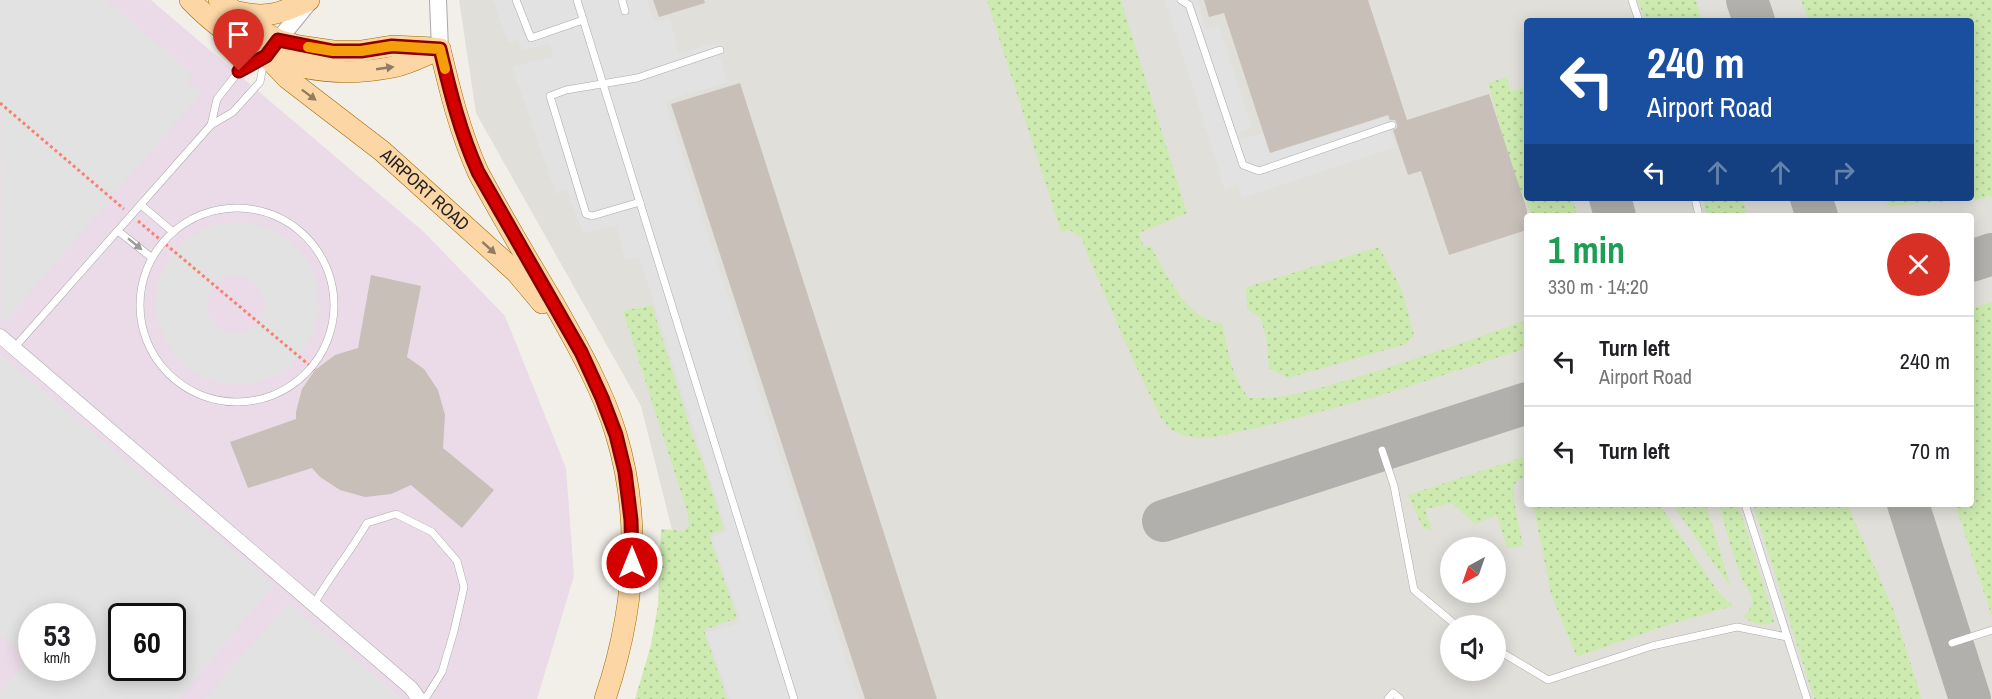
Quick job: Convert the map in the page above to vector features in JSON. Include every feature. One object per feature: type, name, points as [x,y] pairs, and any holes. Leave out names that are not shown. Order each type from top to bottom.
[{"type":"main road","name":"AIRPORT ROAD","points":[[190,0],[209,20],[236,40],[272,48],[294,65],[327,70],[361,71],[396,67],[440,49]]},
{"type":"main road","points":[[227,6],[253,16],[268,16],[287,11],[309,0]]},
{"type":"main road","name":"AIRPORT ROAD","points":[[227,6],[260,30],[287,78],[382,151],[507,265],[573,338]]},
{"type":"main road","points":[[440,49],[455,111],[467,148],[478,172],[573,338],[602,398],[616,435],[630,506],[631,590],[614,670],[605,699]]},
{"type":"street","points":[[272,48],[309,0]]},
{"type":"street","points":[[438,0],[440,49]]},
{"type":"street","points":[[0,336],[411,688],[419,699]]},
{"type":"lane","points":[[516,0],[531,38],[583,20]]},
{"type":"lane","points":[[577,0],[794,699]]},
{"type":"lane","points":[[622,0],[626,11]]},
{"type":"lane","points":[[1181,0],[1189,5],[1243,165],[1259,171],[1392,125]]},
{"type":"lane","points":[[1632,0],[1638,18]]},
{"type":"lane","points":[[211,125],[217,99],[239,71],[272,48]]},
{"type":"lane","points":[[14,348],[211,125],[233,112],[260,82],[272,48]]},
{"type":"lane","points":[[640,202],[592,216],[586,214],[550,96],[603,83],[637,78],[720,50]]},
{"type":"lane","points":[[141,205],[173,232]]},
{"type":"lane","points":[[247,208],[279,217],[307,236],[326,264],[335,296],[333,329],[314,369],[297,384],[267,399],[234,404],[202,397],[173,380],[153,356],[141,327],[139,296],[147,266],[162,241],[173,232],[187,220],[216,209],[247,208]]},
{"type":"lane","points":[[118,231],[152,258]]},
{"type":"lane","points":[[1382,450],[1394,486],[1414,590],[1443,615]]},
{"type":"lane","points":[[1746,507],[1807,699]]},
{"type":"lane","points":[[314,604],[350,553],[367,523],[396,514],[432,532],[457,561],[464,588],[442,672],[425,699]]},
{"type":"lane","points":[[1506,656],[1548,680],[1652,646],[1737,627],[1787,637]]},
{"type":"lane","points":[[1952,643],[1992,630]]},
{"type":"lane","points":[[1388,699],[1393,693],[1400,699]]},
{"type":"path","points":[[0,103],[314,369]]},
{"type":"shaded area","points":[[0,0],[151,0],[424,232],[505,316],[566,468],[574,576],[537,699],[0,699]]},
{"type":"shaded area","points":[[0,0],[105,0],[193,74],[187,82],[201,93],[8,318],[1,321]]},
{"type":"shaded area","points":[[459,0],[1992,0],[1992,699],[642,699],[672,530],[641,406],[476,113]]},
{"type":"shaded area","points":[[493,0],[647,0],[655,22],[670,18],[678,53],[715,43],[728,82],[665,101],[859,699],[730,699],[706,633],[741,622],[712,537],[727,531],[639,257],[625,259],[616,226],[583,233],[567,190],[556,194],[512,66],[553,57],[550,43],[522,51],[518,39],[508,43]]},
{"type":"shaded area","points":[[1165,0],[1198,0],[1206,29],[1219,26],[1252,127],[1239,133],[1242,139],[1263,133],[1270,153],[1386,117],[1396,147],[1242,198],[1238,184],[1225,189]]},
{"type":"shaded area","points":[[240,222],[268,228],[290,241],[307,260],[317,284],[319,309],[313,335],[300,356],[281,373],[257,383],[231,385],[206,379],[182,364],[165,341],[156,314],[157,286],[168,260],[187,239],[212,225]],"holes":[[[236,275],[254,282],[264,297],[263,316],[251,330],[242,334],[224,332],[210,318],[207,299],[217,282]]]},
{"type":"shaded area","points":[[0,355],[274,585],[178,699],[0,699],[0,693],[18,671],[18,681],[96,681],[96,603],[18,603],[18,650],[0,635]]},
{"type":"shaded area","points":[[288,603],[401,698],[402,699],[205,699]]},
{"type":"green space","points":[[987,0],[1121,0],[1187,213],[1139,233],[1144,247],[1151,246],[1171,282],[1188,305],[1210,321],[1222,323],[1234,372],[1249,398],[1290,395],[1330,385],[1421,357],[1524,321],[1524,349],[1382,395],[1270,425],[1214,437],[1186,436],[1171,430],[1161,418],[1134,362],[1081,236],[1070,230],[1061,232]]},
{"type":"green space","points":[[1638,0],[1696,0],[1701,18],[1644,18]]},
{"type":"green space","points":[[1801,0],[1992,0],[1992,196],[1974,199],[1974,18],[1807,18]]},
{"type":"green space","points":[[1507,77],[1510,91],[1524,89],[1524,197],[1513,172],[1488,83]]},
{"type":"green space","points":[[1526,201],[1573,201],[1577,213],[1531,213]]},
{"type":"green space","points":[[1704,201],[1744,201],[1746,213],[1706,213]]},
{"type":"green space","points":[[1886,201],[1954,201],[1889,206]]},
{"type":"green space","points":[[1379,247],[1402,290],[1414,335],[1406,344],[1288,378],[1269,368],[1266,336],[1260,317],[1247,309],[1246,287]]},
{"type":"green space","points":[[1992,302],[1992,617],[1956,507],[1974,507],[1974,307]]},
{"type":"green space","points":[[652,305],[724,529],[709,535],[737,618],[704,630],[727,699],[635,699],[651,645],[658,605],[661,529],[684,531],[689,525],[688,514],[623,311]]},
{"type":"green space","points":[[1524,457],[1524,478],[1519,479],[1514,485],[1514,501],[1523,546],[1507,548],[1506,537],[1504,537],[1497,515],[1475,524],[1452,503],[1425,509],[1432,530],[1423,528],[1408,495]]},
{"type":"green space","points":[[1534,507],[1661,507],[1719,593],[1733,606],[1670,624],[1577,657],[1551,594]]},
{"type":"green space","points":[[1674,507],[1707,507],[1731,588]]},
{"type":"green space","points":[[1720,507],[1739,507],[1770,606],[1774,622],[1770,624],[1754,623],[1743,617],[1751,606],[1751,596],[1743,581]]},
{"type":"green space","points":[[1754,507],[1848,507],[1894,611],[1922,699],[1814,699]]},
{"type":"building","points":[[653,0],[704,0],[705,3],[659,17]]},
{"type":"building","points":[[1204,0],[1368,0],[1407,120],[1489,94],[1527,210],[1527,213],[1524,213],[1524,231],[1449,255],[1421,171],[1408,175],[1393,130],[1397,128],[1397,124],[1395,120],[1390,120],[1388,115],[1270,153],[1224,13],[1209,17]]},
{"type":"building","points":[[740,83],[937,699],[865,699],[671,104]]},
{"type":"building","points":[[371,275],[421,286],[407,357],[424,369],[438,390],[445,415],[443,448],[494,490],[462,528],[411,485],[391,494],[365,497],[340,490],[320,477],[312,468],[248,488],[230,442],[296,419],[302,389],[315,370],[335,355],[358,348]]},
{"type":"taxiway","points":[[1747,0],[1753,18]]},
{"type":"taxiway","points":[[1611,201],[1614,213]]},
{"type":"taxiway","points":[[1812,201],[1816,213]]},
{"type":"taxiway","points":[[1974,260],[1992,254]]},
{"type":"taxiway","points":[[1163,521],[1524,404]]},
{"type":"taxiway","points":[[1909,507],[1970,699]]},
{"type":"slow traffic","points":[[308,47],[333,51],[361,51],[392,46],[440,49],[445,69]]},
{"type":"route","points":[[239,71],[266,56],[278,40],[333,51],[361,51],[392,46],[440,49],[455,111],[467,148],[501,214],[581,352],[616,435],[630,506],[632,563]]}]
